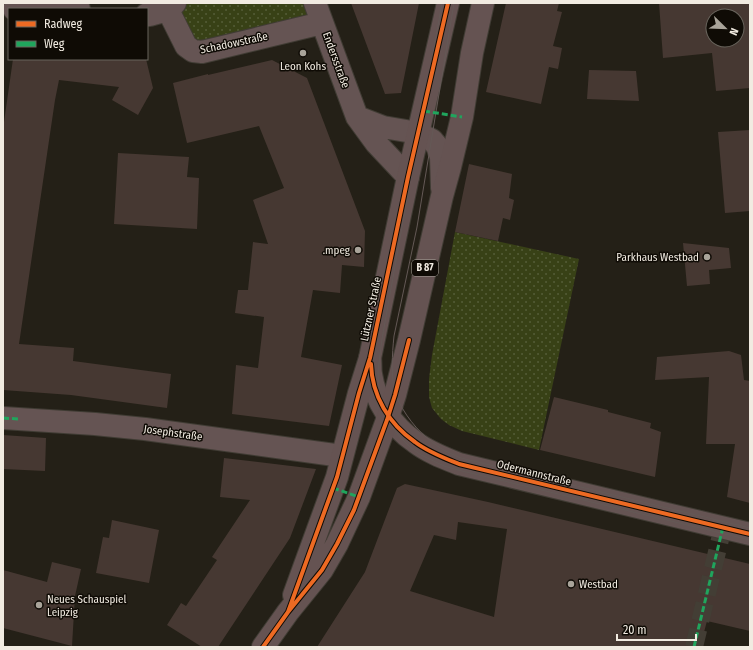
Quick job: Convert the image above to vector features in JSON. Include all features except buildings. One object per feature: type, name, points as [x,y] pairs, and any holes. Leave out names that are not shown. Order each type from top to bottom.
[{"type":"main road","name":"Lützner Straße","points":[[288,612],[333,488],[370,358],[408,177],[448,3]]},
{"type":"main road","name":"Lützner Straße","points":[[263,647],[288,612],[322,570],[337,544],[359,497],[388,417],[409,340],[462,117],[472,53],[483,3]]},
{"type":"street","points":[[16,8],[22,5],[65,8]]},
{"type":"street","name":"Schadowstraße","points":[[148,14],[150,15],[171,7],[186,46],[193,51],[202,52],[319,13]]},
{"type":"street","name":"Endersstraße","points":[[319,13],[358,117],[376,143],[408,177]]},
{"type":"street","points":[[358,117],[383,127],[418,133],[432,140],[437,146],[441,158],[442,196]]},
{"type":"street","name":"Odermannstraße","points":[[370,358],[371,374],[375,389],[380,403],[388,417],[400,430],[416,443],[434,453],[459,464],[750,534]]},
{"type":"street","name":"Josephstraße","points":[[3,418],[145,429],[342,456]]},
{"type":"green space","points":[[175,3],[315,3],[322,23],[193,51]]},
{"type":"green space","points":[[455,232],[579,259],[539,450],[462,431],[449,425],[441,419],[432,408],[429,397],[429,379],[432,355]]},
{"type":"tunnel","points":[[694,647],[723,527]]},
{"type":"tram line","points":[[442,3],[382,339],[378,371],[379,392],[380,403],[387,420],[411,448],[421,455],[444,466],[750,540]]},
{"type":"tram line","points":[[454,3],[417,227],[394,336],[392,365],[395,395],[411,421],[427,438],[444,450],[461,458],[750,528]]},
{"type":"marked path","points":[[424,111],[462,117]]},
{"type":"marked path","points":[[3,418],[18,419]]},
{"type":"marked path","points":[[333,488],[359,497]]},
{"type":"marked path","points":[[694,647],[723,527]]},
{"type":"cycle path","points":[[288,612],[337,477],[359,393],[370,358],[408,177],[448,3]]},
{"type":"cycle path","points":[[263,647],[288,612],[322,570],[354,510],[387,420],[409,340]]},
{"type":"cycle path","points":[[371,364],[375,387],[390,418],[397,427],[420,446],[436,454],[459,464],[750,534]]},
{"type":"place","name":"Leon Kohs","points":[[303,53]]},
{"type":"place","name":".mpeg","points":[[358,250]]},
{"type":"place","name":"Parkhaus Westbad","points":[[707,257]]},
{"type":"place","name":"Westbad","points":[[571,584]]},
{"type":"place","name":"Neues Schauspiel Leipzig","points":[[39,605]]}]
